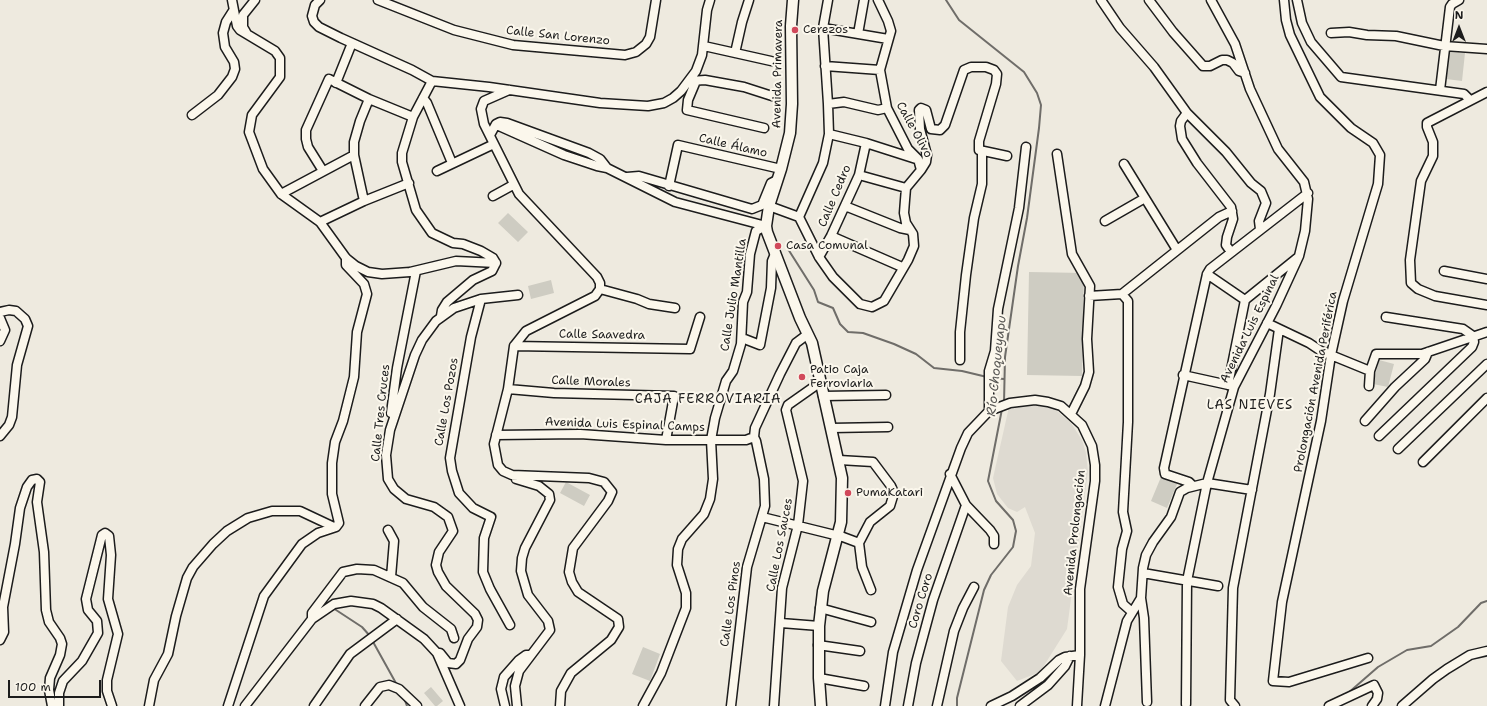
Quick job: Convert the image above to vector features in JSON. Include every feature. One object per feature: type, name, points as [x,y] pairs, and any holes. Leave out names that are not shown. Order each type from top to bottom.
[{"type":"main road","name":"Avenida Primavera","points":[[794,0],[791,26],[792,120],[780,174],[769,206],[766,226],[800,318],[812,343],[820,384],[839,460],[843,496],[838,536],[820,608],[818,626],[818,678],[821,706]]},
{"type":"street","points":[[232,0],[237,26],[275,51],[280,58],[280,77],[252,115],[249,132],[263,169],[280,194],[320,222],[346,258],[356,266],[368,272],[382,274],[416,270],[456,261],[496,263]]},
{"type":"street","points":[[246,32],[243,27],[243,15],[255,0]]},
{"type":"street","points":[[320,0],[313,9],[312,16],[314,22],[340,38],[412,70],[432,82],[600,102],[648,106],[664,103],[673,98],[693,81],[705,80],[744,87],[772,96]]},
{"type":"street","name":"Calle San Lorenzo","points":[[378,0],[454,30],[513,45],[625,55],[636,52],[646,44],[650,37],[656,0]]},
{"type":"street","points":[[710,0],[707,10],[704,46],[700,64],[693,81],[687,110],[764,128]]},
{"type":"street","points":[[735,53],[749,0]]},
{"type":"street","points":[[799,217],[823,162],[829,134],[822,28],[828,0]]},
{"type":"street","points":[[858,34],[864,0]]},
{"type":"street","name":"Calle Olivo","points":[[878,0],[891,31],[880,70],[887,108],[908,149],[918,159],[921,170],[906,188]]},
{"type":"street","points":[[1101,0],[1120,28],[1154,67],[1187,113],[1226,152],[1251,183],[1265,196],[1266,203],[1259,221],[1260,229]]},
{"type":"street","points":[[1149,0],[1169,27],[1202,66],[1210,66],[1222,60],[1227,60],[1233,63],[1238,71],[1245,73]]},
{"type":"street","points":[[1193,486],[1189,482],[1168,476],[1164,472],[1183,375],[1207,274],[1210,269],[1231,252],[1308,193],[1304,182],[1278,149],[1250,89],[1235,44],[1211,0]]},
{"type":"street","name":"Prolongación Avenida Periférica","points":[[1284,0],[1286,20],[1290,35],[1320,97],[1351,128],[1373,143],[1380,155],[1378,184],[1343,301],[1331,355],[1320,421],[1282,602],[1273,681],[1289,682],[1368,658]]},
{"type":"street","points":[[1297,0],[1302,23],[1308,37],[1341,77],[1464,94],[1470,100]]},
{"type":"street","points":[[1440,90],[1444,46],[1450,7],[1459,0]]},
{"type":"street","points":[[192,115],[218,95],[232,78],[235,69],[234,62],[225,47],[223,33],[226,22],[233,11]]},
{"type":"street","points":[[822,28],[888,39]]},
{"type":"street","points":[[1331,33],[1349,32],[1367,35],[1396,36],[1444,46],[1487,49]]},
{"type":"street","points":[[323,171],[308,147],[306,130],[352,43]]},
{"type":"street","points":[[704,46],[771,61]]},
{"type":"street","points":[[824,66],[880,70]]},
{"type":"street","points":[[921,170],[926,162],[927,155],[920,129],[919,110],[921,108],[926,110],[931,129],[938,131],[943,128],[959,88],[964,70],[971,67],[990,68],[994,70],[997,74],[996,84],[979,141],[979,150],[982,151],[982,184],[974,218],[966,275],[960,332],[960,360]]},
{"type":"street","points":[[332,81],[369,99],[413,117]]},
{"type":"street","points":[[432,82],[413,117],[402,153],[402,162],[416,210],[432,233],[453,243],[463,244],[481,250],[493,258],[496,263]]},
{"type":"street","points":[[509,90],[488,98],[482,105],[484,124],[513,185],[524,201],[598,276],[600,289],[595,296],[526,331],[514,346],[508,389],[496,436],[494,451],[498,466],[503,472],[512,475],[589,478],[604,482],[609,487],[612,495],[573,548],[569,572],[572,582],[578,592],[618,620],[619,627],[611,640],[571,673],[561,691],[560,706]]},
{"type":"street","points":[[1487,92],[1429,121],[1426,125],[1433,142],[1433,156],[1421,181],[1416,224],[1410,253],[1410,279],[1413,286],[1427,294],[1487,305]]},
{"type":"street","points":[[423,98],[427,103],[452,163]]},
{"type":"street","points":[[364,201],[354,155],[356,132],[369,99]]},
{"type":"street","points":[[828,104],[844,102],[878,110],[887,108]]},
{"type":"street","points":[[1187,113],[1181,121],[1180,126],[1182,139],[1197,163],[1231,207],[1232,222],[1226,242],[1226,245],[1231,252]]},
{"type":"street","points":[[490,135],[494,126],[498,124],[499,126],[564,155],[607,168],[676,202],[766,226]]},
{"type":"street","points":[[829,134],[866,143],[918,159]]},
{"type":"street","name":"Calle Cedro","points":[[819,257],[831,236],[859,175],[866,143]]},
{"type":"street","points":[[437,171],[494,144]]},
{"type":"street","name":"Calle Álamo","points":[[669,186],[678,145],[780,174]]},
{"type":"street","points":[[992,410],[989,371],[995,351],[998,309],[1019,208],[1026,148]]},
{"type":"street","points":[[982,151],[1007,156]]},
{"type":"street","points":[[1057,154],[1072,254],[1090,286],[1088,296],[1087,339],[1089,372],[1085,386],[1071,414]]},
{"type":"street","points":[[280,194],[354,155]]},
{"type":"street","points":[[1124,164],[1177,250]]},
{"type":"street","points":[[627,177],[639,176],[752,209],[762,205],[772,183],[780,174]]},
{"type":"street","points":[[769,206],[799,217],[819,257],[833,276],[860,304],[865,306],[879,305],[888,296],[902,268],[912,253],[914,246],[913,234],[906,222],[904,213],[906,188],[859,175]]},
{"type":"street","points":[[320,222],[364,201],[409,183]]},
{"type":"street","points":[[493,196],[513,185]]},
{"type":"street","name":"Avenida Luis Espinal","points":[[1186,704],[1187,582],[1207,483],[1231,386],[1268,323],[1299,256],[1305,231],[1308,193]]},
{"type":"street","points":[[1105,221],[1145,198]]},
{"type":"street","points":[[845,206],[900,228],[910,230]]},
{"type":"street","points":[[1088,296],[1122,294],[1218,217],[1232,211]]},
{"type":"street","name":"Calle Julio Mantilla","points":[[643,706],[662,673],[686,608],[686,593],[678,573],[677,556],[682,539],[708,507],[713,479],[711,440],[717,406],[726,381],[733,371],[742,338],[743,302],[746,292],[750,254],[756,231],[766,226]]},
{"type":"street","points":[[831,236],[902,268]]},
{"type":"street","points":[[742,338],[760,345],[768,306],[772,261],[776,254]]},
{"type":"street","points":[[1183,375],[1231,386],[1245,300],[1299,256]]},
{"type":"street","points":[[228,706],[264,596],[302,544],[318,533],[338,525],[339,521],[332,488],[333,452],[354,377],[357,332],[367,294],[364,284],[346,265],[346,258]]},
{"type":"street","points":[[441,316],[442,310],[448,302],[473,280],[492,271],[496,263]]},
{"type":"street","name":"Calle Tres Cruces","points":[[416,270],[397,368],[391,414],[392,423],[386,455],[388,479],[394,489],[406,499],[434,507],[448,517],[453,531],[439,552],[436,565],[438,572],[446,586],[475,614],[479,624],[468,640],[460,660],[456,664],[448,663],[440,653],[437,653]]},
{"type":"street","points":[[1444,271],[1487,279]]},
{"type":"street","points":[[1207,274],[1245,300]]},
{"type":"street","points":[[600,289],[637,299],[649,304],[675,308]]},
{"type":"street","points":[[1122,294],[1128,301],[1128,414],[1123,512],[1127,531],[1122,549],[1118,587],[1123,604],[1132,612]]},
{"type":"street","points":[[392,423],[415,355],[422,340],[441,316],[454,308],[481,299],[518,295]]},
{"type":"street","name":"Calle Los Pozos","points":[[481,299],[468,351],[450,458],[455,483],[462,497],[473,508],[491,517],[484,538],[483,572],[490,589],[510,625]]},
{"type":"street","points":[[0,312],[9,310],[16,312],[25,319],[28,326],[17,365],[12,417],[9,425],[0,436]]},
{"type":"street","name":"Calle Saavedra","points":[[514,346],[690,349],[700,317]]},
{"type":"street","points":[[1379,436],[1472,347],[1474,342],[1473,336],[1463,329],[1386,317]]},
{"type":"street","points":[[0,318],[5,330],[0,342]]},
{"type":"street","points":[[1268,323],[1331,355],[1370,371]]},
{"type":"street","points":[[1236,706],[1230,700],[1233,588],[1270,394],[1279,329]]},
{"type":"street","points":[[1369,386],[1370,371],[1376,354],[1410,356],[1428,352],[1487,332]]},
{"type":"street","points":[[754,437],[755,428],[796,343],[808,334]]},
{"type":"street","points":[[1365,421],[1394,387],[1425,359],[1428,352]]},
{"type":"street","points":[[1398,449],[1487,364]]},
{"type":"street","name":"Calle Los Sauces","points":[[774,706],[781,623],[782,588],[798,525],[803,481],[786,410],[788,405],[820,384]]},
{"type":"street","name":"Calle Morales","points":[[508,389],[554,393],[674,396],[666,440]]},
{"type":"street","points":[[823,396],[886,395]]},
{"type":"street","points":[[1423,462],[1487,398]]},
{"type":"street","name":"Avenida Prolongación","points":[[885,706],[893,652],[917,570],[950,474],[968,433],[992,410],[1010,403],[1030,400],[1048,402],[1061,406],[1071,414],[1082,425],[1089,439],[1092,446],[1095,465],[1095,482],[1080,589],[1080,655],[1077,706]]},
{"type":"street","points":[[832,428],[888,427]]},
{"type":"street","name":"Avenida Luis Espinal Camps","points":[[496,436],[580,434],[666,440],[746,440],[754,437]]},
{"type":"street","name":"Calle Los Pinos","points":[[731,706],[747,567],[765,506],[764,479],[754,437]]},
{"type":"street","points":[[839,460],[873,462],[891,486],[894,493],[890,506],[870,522],[859,543],[862,567],[871,590]]},
{"type":"street","points":[[950,474],[966,505],[994,536],[994,544]]},
{"type":"street","points":[[512,475],[516,479],[539,486],[550,496],[548,505],[537,523],[522,558],[522,571],[525,586],[531,600],[548,621],[550,628],[549,632],[530,655],[516,678],[515,686],[518,706]]},
{"type":"street","points":[[0,640],[4,632],[3,607],[20,508],[27,487],[32,480],[37,479],[40,482],[37,502],[44,552],[46,610],[49,622],[60,638],[62,644],[60,655],[50,678],[49,690],[52,706]]},
{"type":"street","points":[[1147,702],[1144,618],[1141,598],[1142,573],[1146,555],[1153,542],[1171,517],[1178,496],[1182,490],[1207,483],[1252,490]]},
{"type":"street","name":"Coro Coro","points":[[908,706],[916,663],[933,600],[966,505]]},
{"type":"street","points":[[149,706],[152,685],[170,648],[176,616],[187,578],[197,562],[216,541],[248,518],[272,510],[300,511],[334,527]]},
{"type":"street","points":[[762,517],[798,525],[859,543]]},
{"type":"street","points":[[388,530],[394,541],[391,577]]},
{"type":"street","points":[[59,706],[59,693],[63,681],[82,661],[98,633],[96,621],[88,610],[86,599],[102,536],[105,533],[109,536],[111,555],[108,604],[117,626],[118,634],[107,680],[107,691],[112,706]]},
{"type":"street","points":[[312,619],[312,613],[343,572],[357,569],[374,570],[403,583],[423,607],[451,629],[454,638]]},
{"type":"street","points":[[1142,573],[1187,582],[1218,586]]},
{"type":"street","points":[[937,706],[954,631],[963,608],[974,587]]},
{"type":"street","points":[[1105,706],[1127,621],[1141,598]]},
{"type":"street","points":[[246,706],[312,619],[330,606],[351,601],[373,604],[424,639],[437,653],[460,706]]},
{"type":"street","points":[[820,608],[871,622]]},
{"type":"street","points":[[314,706],[350,654],[396,619]]},
{"type":"street","points":[[781,623],[818,626]]},
{"type":"street","points":[[818,645],[860,651]]},
{"type":"street","points":[[1402,706],[1444,672],[1470,655],[1487,651]]},
{"type":"street","points":[[505,706],[502,689],[504,677],[519,660],[526,655],[530,655]]},
{"type":"street","points":[[991,706],[1012,696],[1040,678],[1059,660],[1070,656],[1080,655]]},
{"type":"street","points":[[1020,706],[1048,684],[1065,666],[1070,656]]},
{"type":"street","points":[[818,678],[864,686]]},
{"type":"street","points":[[1329,706],[1374,684],[1378,693],[1377,699],[1372,706]]},
{"type":"street","points":[[365,706],[380,687],[389,685],[399,689],[418,706]]},
{"type":"shaded area","points":[[1449,52],[1465,53],[1462,81],[1446,79]]},
{"type":"shaded area","points":[[508,213],[528,232],[518,242],[498,223]]},
{"type":"shaded area","points":[[1029,272],[1084,273],[1082,376],[1027,375]]},
{"type":"shaded area","points":[[551,280],[554,293],[531,299],[528,286]]},
{"type":"shaded area","points":[[1379,360],[1394,364],[1388,387],[1373,384]]},
{"type":"shaded area","points":[[1050,405],[1071,423],[1082,440],[1086,453],[1088,471],[1067,629],[1040,672],[1017,681],[1001,661],[1008,607],[1017,585],[1031,566],[1035,533],[1025,507],[1017,512],[1008,508],[997,494],[993,478],[1009,407]]},
{"type":"shaded area","points":[[1161,477],[1177,484],[1167,508],[1151,501]]},
{"type":"shaded area","points":[[566,482],[590,495],[584,506],[560,493]]},
{"type":"shaded area","points":[[643,647],[660,654],[650,681],[632,674]]},
{"type":"shaded area","points":[[431,687],[443,701],[437,706],[435,706],[424,693]]},
{"type":"waterway","name":"Río Choqueyapu","points":[[946,0],[959,20],[1024,72],[1037,93],[1041,105],[1027,218],[1018,266],[1005,357],[1004,403]]},
{"type":"waterway","points":[[788,249],[814,290],[818,302],[833,308],[840,324],[848,332],[863,333],[894,344],[916,354],[934,368],[962,371],[987,377]]},
{"type":"waterway","points":[[992,378],[1004,379]]},
{"type":"waterway","name":"Río Choqueyapu","points":[[957,706],[957,698],[984,590],[991,575],[1013,547],[1016,531],[1013,520],[996,501],[988,481],[1002,409]]},
{"type":"waterway","points":[[1347,694],[1378,667],[1407,650],[1431,646],[1458,627],[1481,603],[1487,601]]},
{"type":"waterway","points":[[333,608],[362,627],[370,636]]},
{"type":"waterway","points":[[372,640],[397,685]]},
{"type":"waterway","points":[[404,698],[407,706]]},
{"type":"place","name":"Cerezos","points":[[795,30]]},
{"type":"place","name":"Casa Comunal","points":[[778,246]]},
{"type":"place","name":"Patio Caja Ferroviaria","points":[[802,377]]},
{"type":"place","name":"PumaKatari","points":[[848,493]]},
{"type":"district","name":"CAJA FERROVIARIA","points":[[708,400]]},
{"type":"district","name":"LAS NIEVES","points":[[1250,406]]}]
